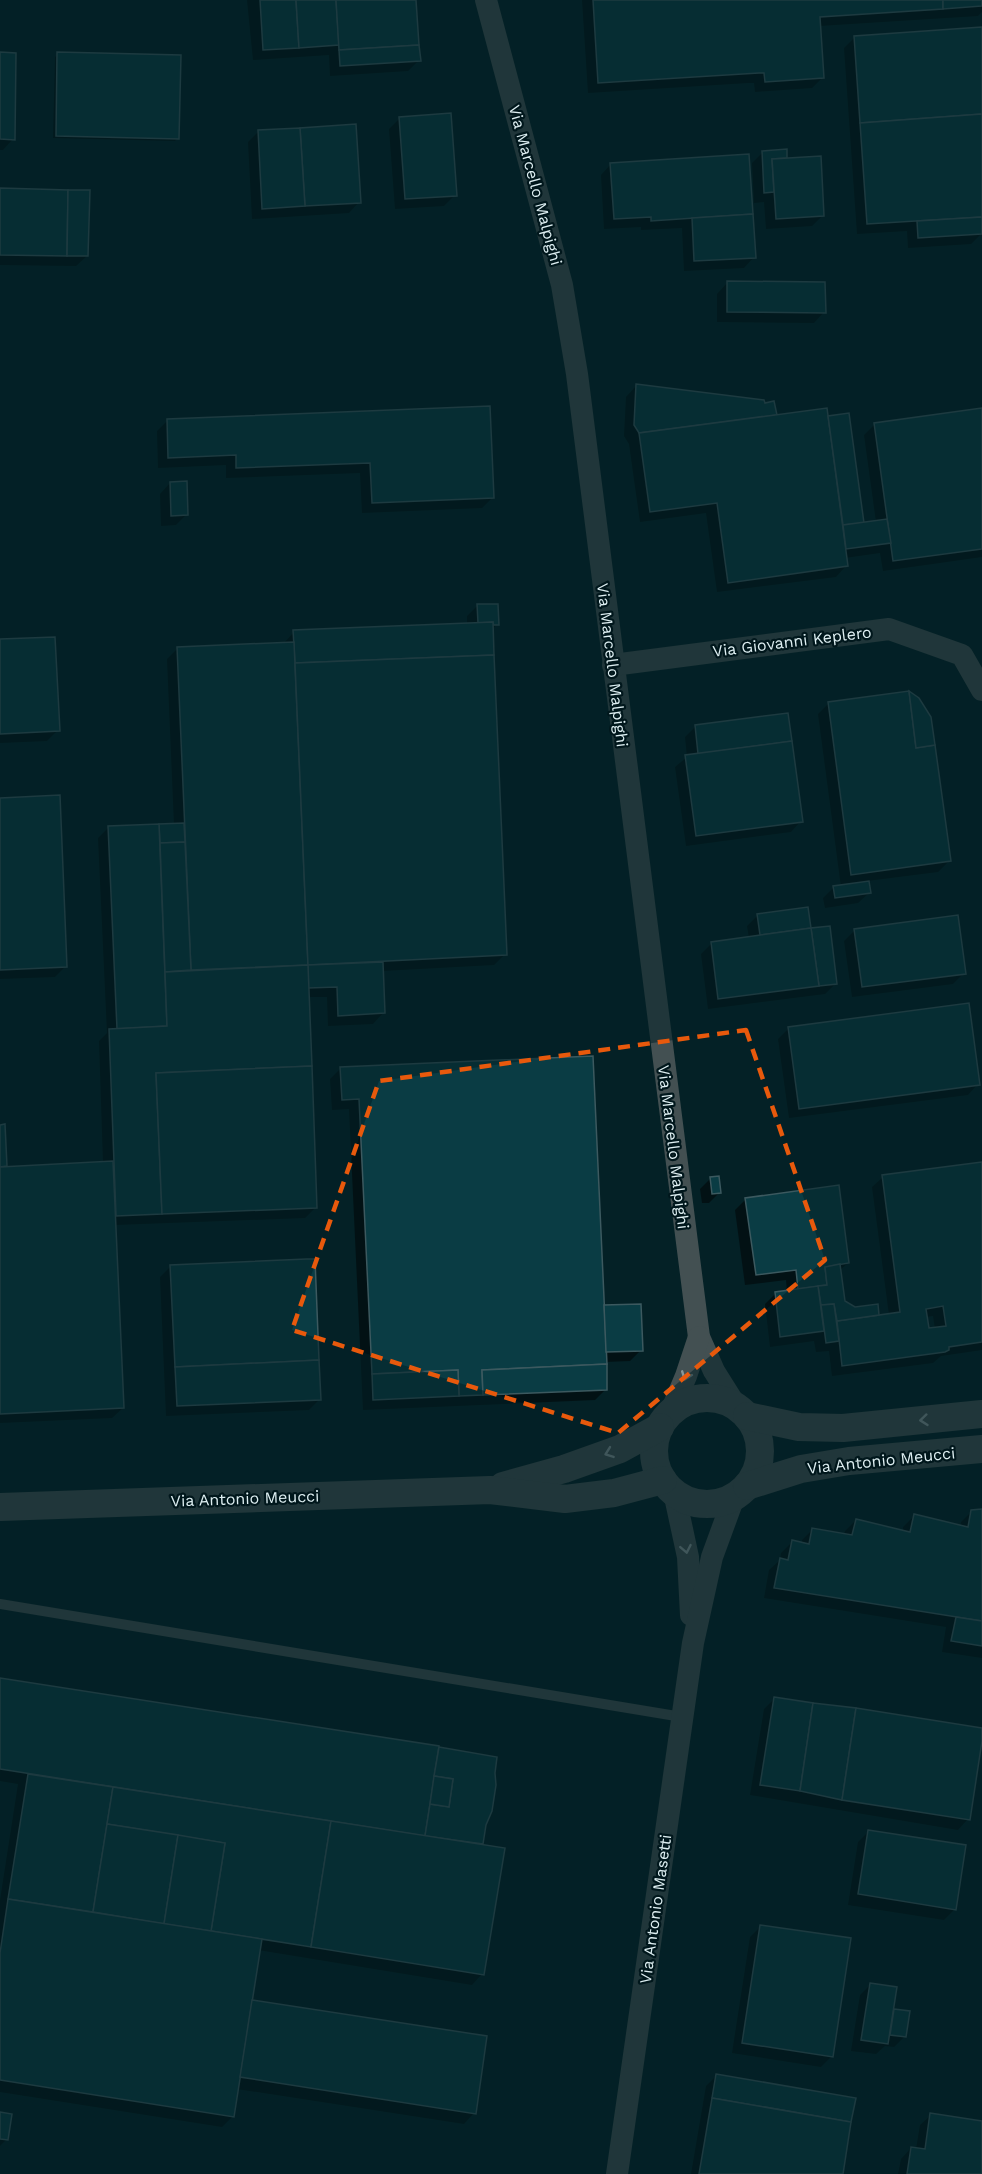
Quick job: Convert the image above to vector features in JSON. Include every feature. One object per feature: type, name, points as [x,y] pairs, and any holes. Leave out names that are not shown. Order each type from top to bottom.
[{"type":"street","name":"Via Marcello Malpighi","points":[[486,0],[562,285],[577,374],[699,1337],[714,1371],[741,1411]]},
{"type":"street","name":"Via Giovanni Keplero","points":[[613,665],[889,629],[962,655],[982,690]]},
{"type":"street","name":"Via Marcello Malpighi","points":[[665,1420],[686,1377],[699,1337]]},
{"type":"street","points":[[741,1411],[755,1429],[760,1444],[760,1459],[755,1473],[741,1492],[719,1503],[703,1504],[688,1500],[669,1486],[657,1466],[654,1450],[665,1420],[689,1401],[705,1398],[721,1400],[741,1411],[799,1427],[843,1428],[982,1414]]},
{"type":"street","name":"Via Antonio Meucci","points":[[490,1490],[564,1469],[620,1449],[665,1420]]},
{"type":"street","name":"Via Antonio Meucci","points":[[741,1492],[801,1468],[849,1461],[982,1449]]},
{"type":"street","name":"Via Antonio Meucci","points":[[0,1506],[490,1490],[565,1499],[669,1486]]},
{"type":"street","name":"Via Antonio Masetti","points":[[669,1486],[688,1557],[693,1643]]},
{"type":"street","name":"Via Antonio Masetti","points":[[617,2174],[693,1643],[712,1557],[741,1492]]},
{"type":"lane","points":[[0,1604],[682,1717]]},
{"type":"highlighted area","points":[[746,1030],[825,1260],[618,1433],[292,1330],[379,1081]]},
{"type":"building","points":[[260,0],[296,0],[299,48],[263,50]]},
{"type":"building","points":[[296,0],[336,0],[339,45],[299,48]]},
{"type":"building","points":[[336,0],[416,0],[419,45],[339,50]]},
{"type":"building","points":[[593,0],[943,0],[943,9],[820,17],[824,78],[765,82],[764,73],[759,73],[598,83]]},
{"type":"building","points":[[943,0],[982,0],[982,6],[943,9]]},
{"type":"building","points":[[982,27],[982,114],[860,123],[854,36]]},
{"type":"building","points":[[419,45],[421,61],[340,66],[339,50]]},
{"type":"building","points":[[0,52],[16,53],[15,140],[0,139]]},
{"type":"building","points":[[57,52],[181,55],[179,139],[56,136]]},
{"type":"building","points":[[451,113],[457,196],[405,199],[399,117]]},
{"type":"building","points":[[982,114],[982,217],[867,224],[860,123]]},
{"type":"building","points":[[356,124],[361,203],[305,206],[300,128]]},
{"type":"building","points":[[300,128],[305,206],[262,209],[258,130]]},
{"type":"building","points":[[787,149],[787,158],[772,159],[774,192],[764,193],[762,151]]},
{"type":"building","points":[[749,154],[753,214],[651,221],[651,217],[614,219],[610,163]]},
{"type":"building","points":[[821,156],[824,216],[776,219],[772,159]]},
{"type":"building","points":[[0,188],[68,190],[67,256],[0,255]]},
{"type":"building","points":[[68,190],[90,190],[88,256],[67,256]]},
{"type":"building","points":[[753,214],[756,258],[694,261],[692,218]]},
{"type":"building","points":[[982,217],[982,234],[918,238],[917,221]]},
{"type":"building","points":[[727,281],[825,282],[826,313],[727,312]]},
{"type":"building","points":[[636,384],[764,400],[765,403],[774,401],[777,415],[639,433],[634,425]]},
{"type":"building","points":[[490,406],[494,498],[372,503],[370,463],[236,468],[236,455],[168,458],[167,419]]},
{"type":"building","points":[[827,408],[848,566],[728,583],[717,503],[650,512],[639,433]]},
{"type":"building","points":[[982,408],[982,549],[893,561],[874,423]]},
{"type":"building","points":[[849,413],[864,523],[843,525],[828,416]]},
{"type":"building","points":[[187,481],[188,515],[171,516],[170,482]]},
{"type":"building","points":[[887,519],[891,543],[846,549],[843,525]]},
{"type":"building","points":[[477,604],[498,604],[499,625],[493,625],[493,622],[478,623]]},
{"type":"building","points":[[493,622],[494,655],[295,663],[293,630]]},
{"type":"building","points":[[55,637],[60,731],[0,734],[0,639]]},
{"type":"building","points":[[294,642],[308,965],[191,970],[177,647]]},
{"type":"building","points":[[494,655],[507,955],[308,965],[295,663]]},
{"type":"building","points":[[909,691],[916,748],[935,745],[951,861],[851,875],[828,702]]},
{"type":"building","points":[[909,691],[919,698],[931,717],[935,745],[916,748]]},
{"type":"building","points":[[788,713],[792,741],[698,754],[695,725]]},
{"type":"building","points":[[792,741],[803,822],[696,836],[685,755]]},
{"type":"building","points":[[60,795],[67,967],[0,970],[0,798]]},
{"type":"building","points":[[184,823],[185,842],[160,843],[159,824]]},
{"type":"building","points":[[159,824],[167,1026],[117,1029],[108,826]]},
{"type":"building","points":[[185,842],[191,970],[165,972],[160,843]]},
{"type":"building","points":[[869,881],[871,893],[835,898],[833,886]]},
{"type":"building","points":[[808,907],[811,928],[760,935],[757,914]]},
{"type":"building","points":[[958,915],[966,974],[862,987],[854,929]]},
{"type":"building","points":[[830,926],[837,984],[819,986],[811,928]]},
{"type":"building","points":[[811,928],[819,986],[718,999],[711,942]]},
{"type":"building","points":[[383,962],[385,1013],[338,1016],[337,987],[308,988],[308,965]]},
{"type":"building","points":[[308,965],[312,1066],[156,1073],[162,1214],[116,1216],[109,1029],[167,1026],[165,972]]},
{"type":"building","points":[[969,1003],[980,1085],[799,1109],[788,1027]]},
{"type":"building","points":[[593,1056],[607,1364],[482,1370],[483,1395],[459,1396],[458,1370],[372,1374],[359,1099],[342,1100],[340,1067]]},
{"type":"building","points":[[312,1066],[317,1208],[162,1214],[156,1073]]},
{"type":"building","points":[[5,1124],[7,1166],[0,1167],[0,1125]]},
{"type":"building","points":[[113,1161],[124,1408],[0,1414],[0,1167]]},
{"type":"building","points":[[982,1162],[982,1342],[949,1347],[949,1350],[945,1352],[842,1366],[837,1321],[900,1312],[882,1175]],"holes":[[[943,1306],[946,1326],[929,1328],[926,1309]]]},
{"type":"building","points":[[719,1176],[721,1193],[712,1194],[710,1177]]},
{"type":"building","points":[[839,1185],[849,1263],[825,1267],[827,1285],[798,1289],[796,1270],[756,1275],[745,1198]]},
{"type":"building","points":[[315,1259],[319,1360],[175,1367],[170,1265]]},
{"type":"building","points":[[840,1264],[845,1301],[855,1307],[878,1304],[879,1315],[837,1321],[834,1304],[821,1305],[818,1286],[827,1285],[825,1267]]},
{"type":"building","points":[[818,1286],[824,1331],[780,1337],[775,1292]]},
{"type":"building","points":[[641,1304],[643,1351],[606,1352],[604,1305]]},
{"type":"building","points":[[834,1304],[839,1341],[826,1343],[821,1305]]},
{"type":"building","points":[[319,1360],[321,1400],[177,1406],[175,1367]]},
{"type":"building","points":[[607,1364],[607,1390],[483,1395],[482,1370]]},
{"type":"building","points":[[458,1370],[459,1396],[373,1400],[372,1374]]},
{"type":"building","points":[[982,1509],[982,1621],[774,1588],[780,1558],[788,1560],[792,1540],[809,1544],[812,1528],[852,1535],[856,1519],[910,1532],[914,1514],[968,1527],[971,1510]]},
{"type":"building","points":[[956,1617],[982,1621],[982,1646],[951,1641]]},
{"type":"building","points":[[0,1678],[439,1746],[425,1836],[0,1769]]},
{"type":"building","points":[[774,1697],[813,1703],[800,1791],[760,1785]]},
{"type":"building","points":[[813,1703],[856,1708],[842,1800],[800,1791]]},
{"type":"building","points":[[856,1708],[982,1728],[970,1820],[842,1800]]},
{"type":"building","points":[[439,1747],[497,1757],[492,1811],[486,1825],[483,1844],[425,1836],[430,1804],[449,1807],[453,1779],[434,1776]]},
{"type":"building","points":[[28,1774],[113,1787],[93,1912],[8,1899]]},
{"type":"building","points":[[434,1776],[453,1779],[449,1807],[430,1804]]},
{"type":"building","points":[[113,1787],[331,1821],[311,1947],[211,1931],[225,1843],[107,1824]]},
{"type":"building","points":[[331,1821],[505,1848],[484,1975],[311,1947]]},
{"type":"building","points":[[107,1824],[178,1835],[164,1924],[93,1912]]},
{"type":"building","points":[[868,1830],[966,1845],[956,1910],[858,1894]]},
{"type":"building","points":[[178,1835],[225,1843],[211,1931],[164,1924]]},
{"type":"building","points":[[8,1899],[262,1939],[234,2117],[0,2080],[0,1953]]},
{"type":"building","points":[[760,1925],[851,1938],[833,2057],[742,2043]]},
{"type":"building","points":[[870,1983],[897,1987],[888,2044],[861,2040]]},
{"type":"building","points":[[252,2000],[487,2036],[476,2114],[240,2077]]},
{"type":"building","points":[[894,2009],[910,2011],[906,2037],[890,2035]]},
{"type":"building","points":[[716,2074],[856,2098],[851,2122],[712,2098]]},
{"type":"building","points":[[712,2098],[851,2122],[843,2174],[699,2174]]},
{"type":"building","points":[[0,2112],[12,2114],[8,2140],[0,2139]]},
{"type":"building","points":[[930,2113],[982,2121],[982,2174],[907,2174],[911,2147],[925,2149]]}]
